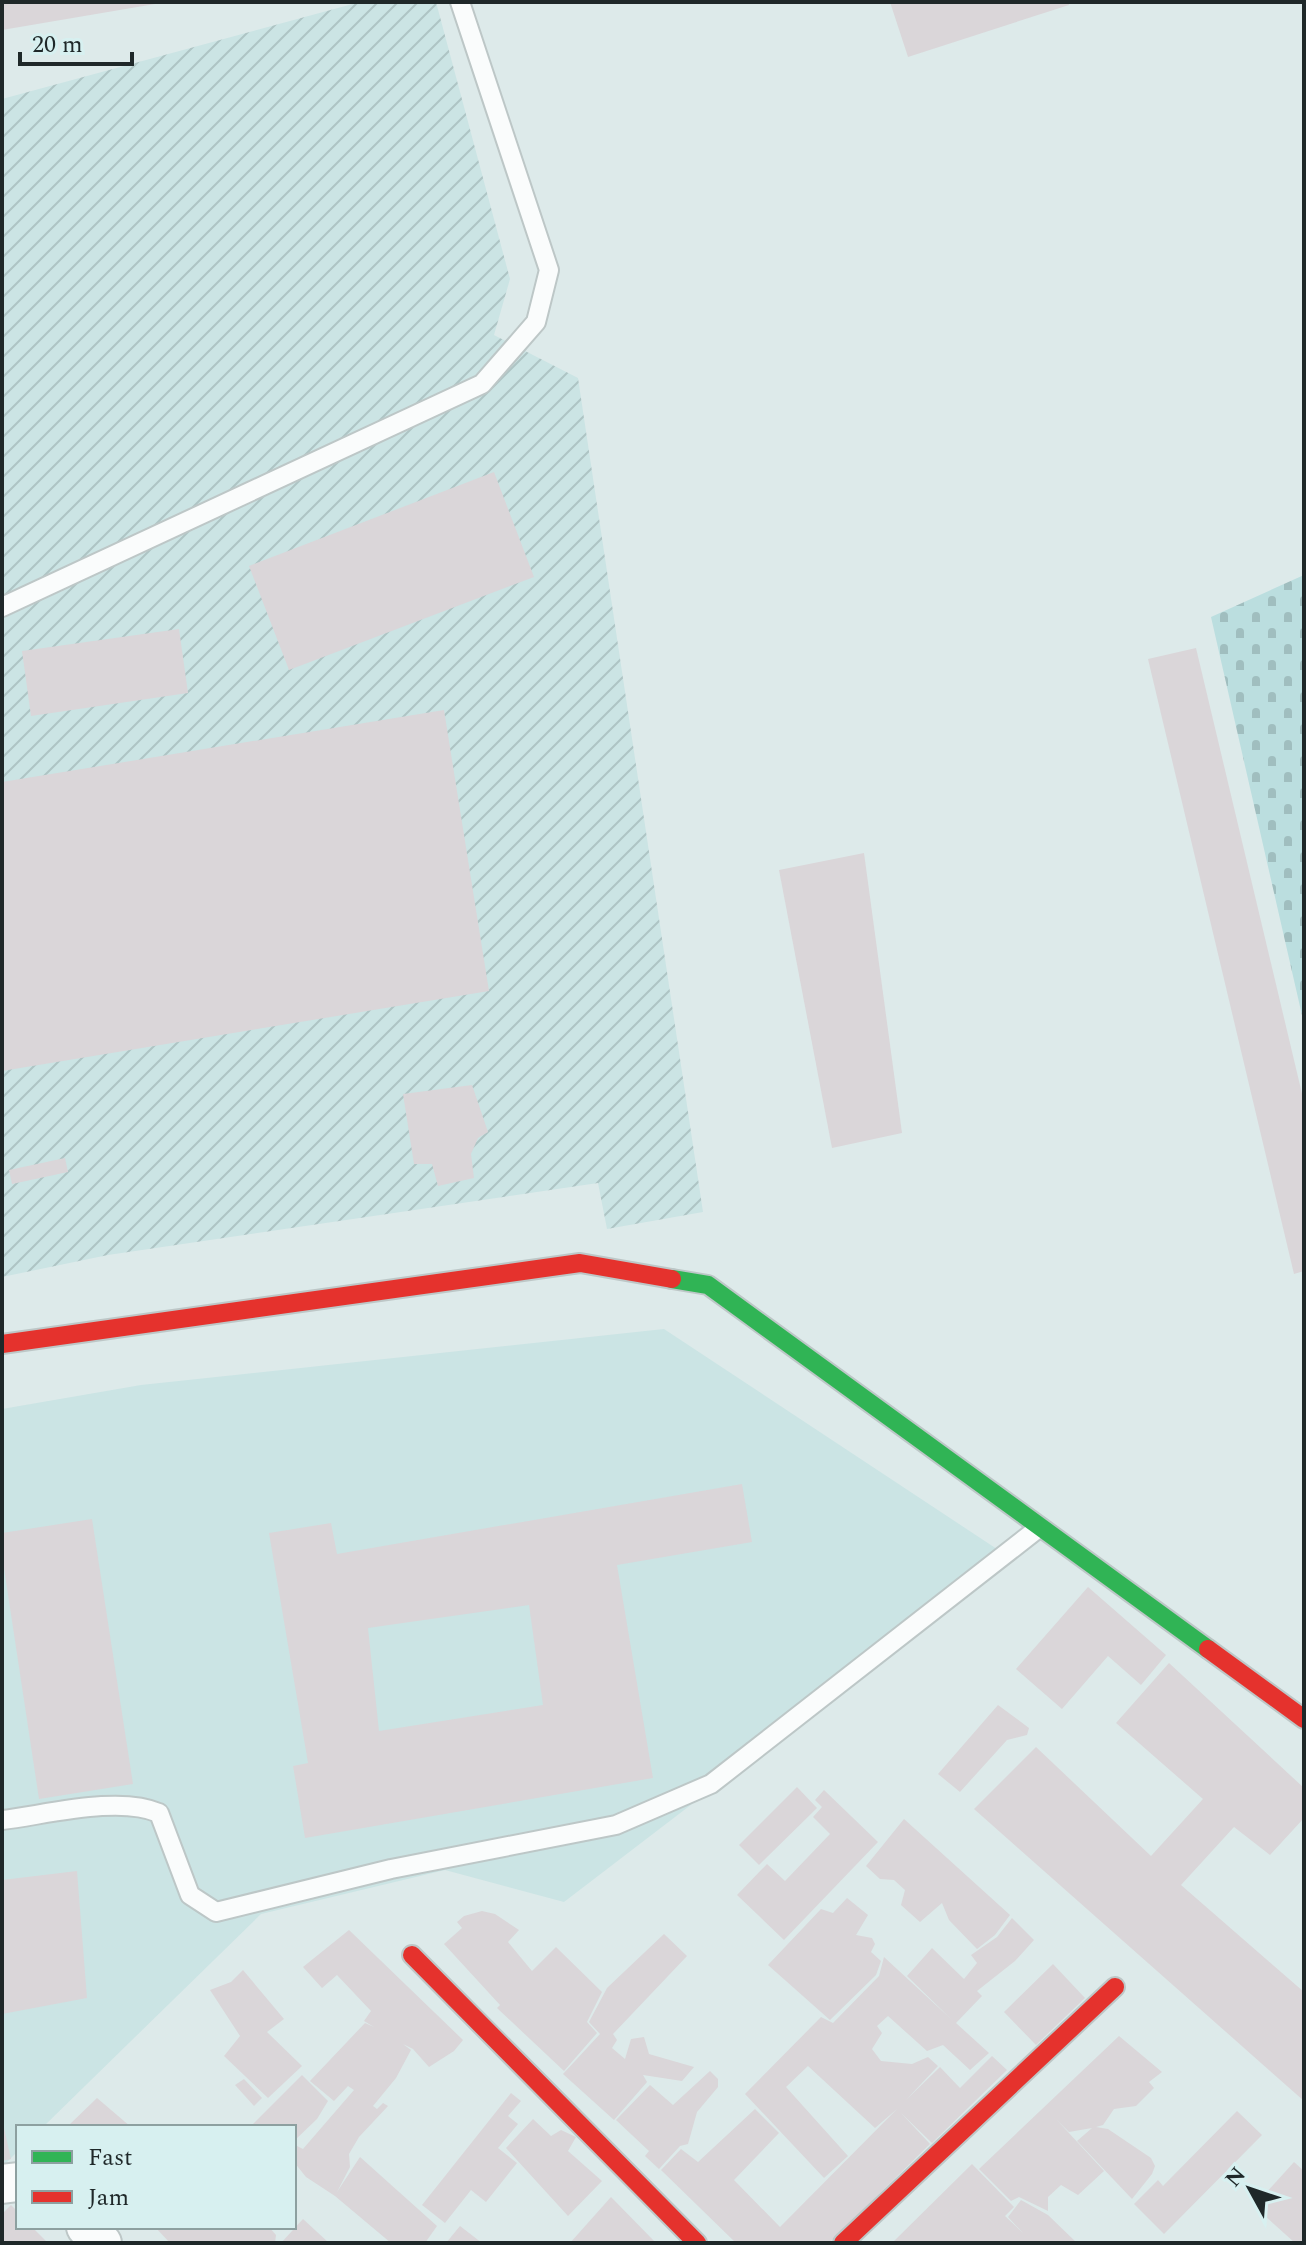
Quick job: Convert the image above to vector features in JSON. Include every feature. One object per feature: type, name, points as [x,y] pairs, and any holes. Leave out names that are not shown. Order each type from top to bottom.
[{"type":"street","points":[[2,1344],[580,1263],[708,1285],[1304,1719]]},
{"type":"street","points":[[412,1955],[697,2243]]},
{"type":"street","points":[[843,2243],[1115,1987]]},
{"type":"lane","points":[[2,607],[482,384],[536,322],[549,270],[460,2]]},
{"type":"lane","points":[[2,1820],[124,1805],[145,1806],[159,1813],[190,1895],[216,1912],[391,1869],[616,1825],[711,1784],[1040,1527]]},
{"type":"shaded area","points":[[360,2],[436,2],[510,279],[494,335],[578,378],[703,1212],[607,1229],[598,1183],[108,1255],[2,1277],[2,99]]},
{"type":"shaded area","points":[[664,1329],[1012,1559],[564,1902],[445,1870],[261,1914],[45,2125],[16,2125],[16,2153],[2,2167],[2,1409],[141,1385]]},
{"type":"green space","points":[[1304,575],[1304,1024],[1211,617]]},
{"type":"building","points":[[2,2],[155,2],[155,4],[2,30]]},
{"type":"building","points":[[890,2],[1068,2],[1069,5],[908,57]]},
{"type":"building","points":[[494,472],[534,577],[289,670],[249,566]]},
{"type":"building","points":[[179,629],[188,693],[31,716],[22,651]]},
{"type":"building","points":[[1196,648],[1304,1102],[1304,1271],[1294,1274],[1148,659]]},
{"type":"building","points":[[444,710],[489,991],[2,1071],[2,782]]},
{"type":"building","points":[[864,853],[902,1133],[832,1148],[779,870]]},
{"type":"building","points":[[472,1085],[488,1132],[478,1138],[471,1154],[474,1178],[438,1186],[432,1164],[414,1164],[403,1094]]},
{"type":"building","points":[[65,1158],[68,1172],[12,1184],[9,1170]]},
{"type":"building","points":[[742,1484],[752,1542],[617,1565],[653,1778],[305,1838],[293,1766],[308,1763],[269,1533],[331,1523],[337,1554]],"holes":[[[529,1605],[543,1705],[379,1731],[368,1628]]]},
{"type":"building","points":[[92,1519],[133,1784],[39,1799],[2,1555],[2,1533]]},
{"type":"building","points":[[1088,1587],[1166,1655],[1141,1685],[1108,1656],[1062,1709],[1016,1669]]},
{"type":"building","points":[[1169,1663],[1304,1788],[1304,1818],[1270,1855],[1234,1827],[1181,1885],[1304,1992],[1304,2101],[974,1809],[1036,1747],[1151,1856],[1203,1799],[1116,1723]]},
{"type":"building","points":[[998,1705],[1029,1728],[1027,1735],[1007,1740],[960,1792],[938,1774]]},
{"type":"building","points":[[797,1787],[817,1808],[759,1865],[739,1845]]},
{"type":"building","points":[[824,1790],[878,1842],[784,1940],[737,1895],[767,1864],[785,1881],[830,1834],[813,1817],[822,1807],[815,1800]]},
{"type":"building","points":[[904,1819],[1010,1915],[995,1935],[977,1949],[949,1920],[942,1903],[920,1922],[901,1905],[905,1890],[894,1880],[880,1879],[866,1866]]},
{"type":"building","points":[[77,1871],[87,1998],[2,2014],[2,1880]]},
{"type":"building","points":[[847,1898],[868,1915],[856,1935],[872,1938],[875,1944],[871,1952],[881,1961],[876,1975],[830,2020],[768,1965],[821,1909],[833,1913]]},
{"type":"building","points":[[482,1911],[495,1914],[519,1930],[508,1942],[532,1971],[556,1947],[602,1992],[587,2022],[597,2033],[564,2071],[497,2008],[500,2005],[444,1944],[462,1928],[457,1922],[464,1916]]},
{"type":"building","points":[[1012,1918],[1034,1940],[1015,1961],[977,1991],[982,1996],[956,2023],[989,2053],[970,2070],[943,2045],[927,2051],[888,2016],[877,2026],[882,2033],[872,2049],[881,2061],[912,2064],[928,2057],[938,2066],[906,2100],[940,2067],[960,2088],[992,2056],[1007,2070],[932,2143],[901,2113],[930,2144],[829,2243],[736,2243],[661,2170],[681,2149],[698,2162],[755,2109],[779,2133],[734,2180],[780,2227],[897,2109],[875,2128],[808,2066],[786,2087],[848,2156],[824,2178],[745,2094],[821,2017],[833,2023],[879,1976],[884,1957],[951,2019],[907,1976],[932,1948],[964,1979],[977,1963],[971,1955],[997,1937]]},
{"type":"building","points":[[349,1930],[463,2040],[454,2051],[429,2067],[413,2049],[403,2044],[411,2050],[396,2078],[373,2106],[377,2109],[383,2103],[388,2106],[359,2137],[349,2154],[350,2167],[337,2192],[360,2157],[437,2226],[425,2243],[391,2243],[335,2196],[306,2177],[296,2164],[297,2146],[303,2149],[354,2090],[348,2086],[334,2101],[310,2081],[365,2023],[374,2027],[364,2021],[371,2011],[337,1975],[322,1988],[303,1967]]},
{"type":"building","points":[[664,1934],[687,1956],[613,2034],[617,2040],[612,2048],[625,2059],[631,2039],[644,2037],[649,2054],[694,2067],[682,2081],[643,2075],[647,2082],[614,2120],[563,2074],[600,2034],[589,2022],[607,1988]]},
{"type":"building","points":[[1053,1964],[1085,1998],[1036,2045],[1004,2012]]},
{"type":"building","points":[[243,1970],[284,2019],[267,2032],[302,2066],[268,2098],[224,2056],[240,2036],[210,1990],[231,1982]]},
{"type":"building","points":[[1119,2036],[1162,2072],[1149,2082],[1154,2088],[1136,2106],[1114,2109],[1103,2125],[1096,2127],[1108,2129],[1151,2158],[1155,2166],[1152,2174],[1132,2199],[1077,2141],[1092,2128],[1069,2132],[1056,2119],[1104,2171],[1078,2195],[1061,2185],[1048,2197],[1048,2211],[1019,2197],[1011,2201],[979,2169]]},
{"type":"building","points":[[710,2071],[718,2079],[718,2087],[697,2112],[688,2144],[680,2146],[659,2169],[645,2156],[649,2151],[616,2120],[650,2085],[673,2105]]},
{"type":"building","points":[[302,2075],[328,2101],[317,2119],[296,2139],[296,2125],[252,2125]]},
{"type":"building","points":[[244,2079],[262,2098],[254,2106],[235,2085]]},
{"type":"building","points":[[511,2093],[521,2101],[508,2116],[518,2124],[498,2148],[517,2163],[486,2202],[471,2190],[445,2223],[422,2205]]},
{"type":"building","points":[[97,2098],[129,2125],[69,2125]]},
{"type":"building","points":[[1237,2111],[1262,2135],[1164,2234],[1134,2204],[1158,2180],[1163,2186]]},
{"type":"building","points":[[2,2119],[11,2159],[2,2161]]},
{"type":"building","points":[[533,2119],[551,2136],[561,2130],[576,2137],[568,2151],[602,2181],[568,2216],[506,2148]]},
{"type":"building","points":[[1294,2162],[1304,2171],[1304,2243],[1295,2243],[1254,2206]]},
{"type":"building","points":[[972,2164],[1014,2207],[1005,2216],[1023,2233],[1008,2217],[1021,2200],[1048,2215],[1077,2243],[892,2243]]},
{"type":"building","points":[[611,2197],[656,2243],[570,2243]]},
{"type":"building","points":[[11,2205],[16,2210],[16,2229],[34,2229],[48,2243],[2,2243],[2,2214]]},
{"type":"building","points":[[303,2219],[329,2243],[281,2243]]},
{"type":"building","points":[[460,2226],[482,2243],[446,2243]]},
{"type":"building","points":[[157,2229],[271,2229],[276,2235],[275,2243],[170,2243]]},
{"type":"traffic: fast","points":[[672,1279],[708,1285],[1208,1649]]},
{"type":"traffic: jam","points":[[2,1344],[580,1263],[672,1279]]},
{"type":"traffic: jam","points":[[1208,1649],[1304,1719]]},
{"type":"traffic: jam","points":[[412,1955],[697,2243]]},
{"type":"traffic: jam","points":[[843,2243],[1115,1987]]}]
